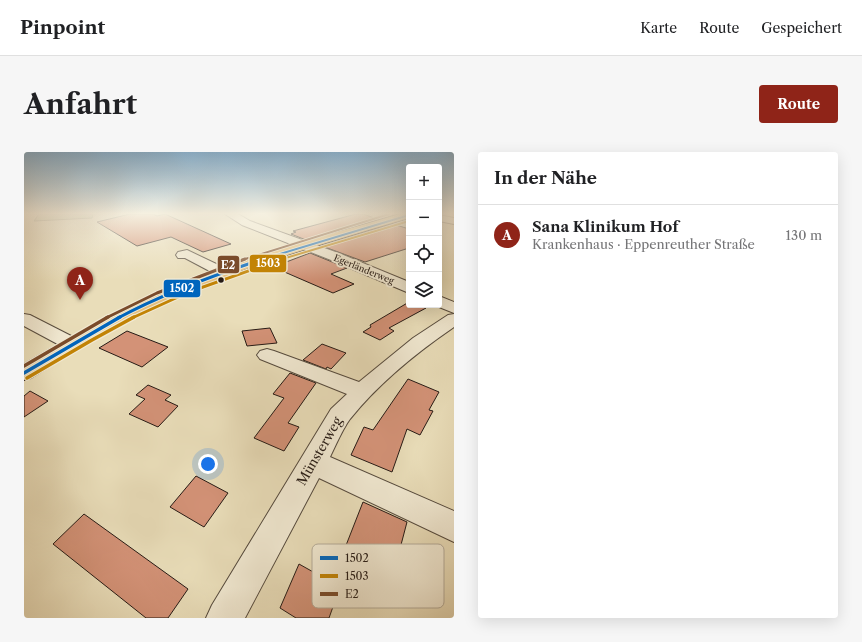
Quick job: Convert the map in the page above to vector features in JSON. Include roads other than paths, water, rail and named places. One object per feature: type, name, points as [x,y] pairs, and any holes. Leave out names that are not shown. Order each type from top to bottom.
[{"type":"main road","points":[[24,373],[124,315],[275,254],[341,236]]},
{"type":"street","name":"Egerländerweg","points":[[279,236],[364,268],[406,287]]},
{"type":"street","points":[[183,255],[187,254],[224,274]]},
{"type":"street","points":[[442,302],[454,308]]},
{"type":"street","points":[[24,319],[72,344]]},
{"type":"street","name":"Münsterweg","points":[[225,618],[340,415],[376,378],[420,342],[454,319]]},
{"type":"street","points":[[266,355],[362,392]]},
{"type":"street","points":[[313,462],[454,527]]},
{"type":"place","name":"Sana Klinikum Hof","points":[[80,300]]}]
